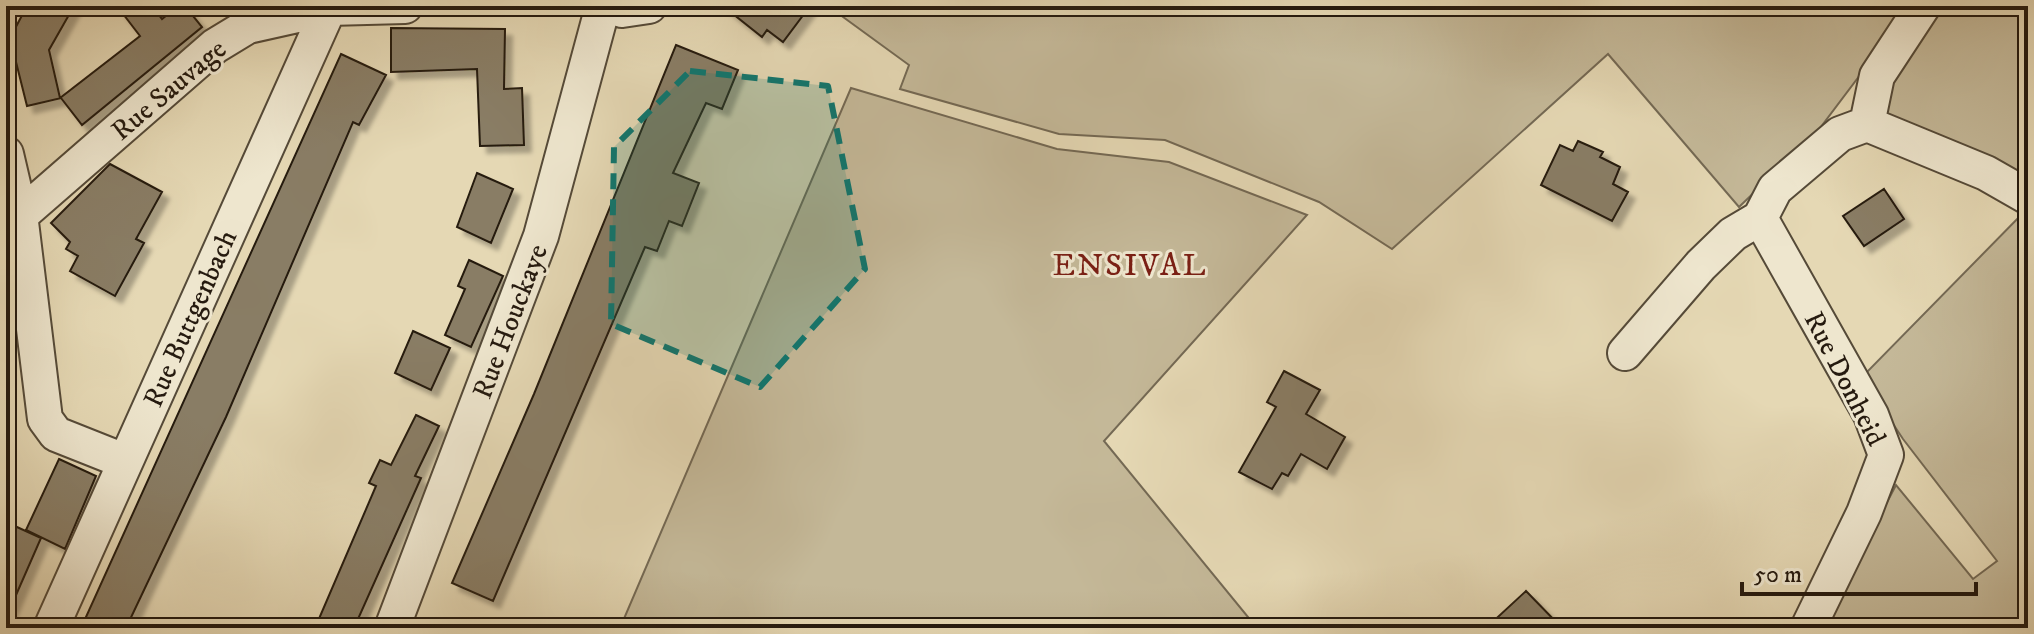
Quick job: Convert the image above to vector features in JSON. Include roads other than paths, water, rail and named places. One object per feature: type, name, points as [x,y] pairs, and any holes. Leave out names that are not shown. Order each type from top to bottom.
[{"type":"street","name":"Rue Sauvage","points":[[13,221],[215,46],[248,26],[329,8],[405,6]]},
{"type":"street","name":"Rue Houckaye","points":[[392,628],[541,236],[603,6]]},
{"type":"street","points":[[612,6],[622,10],[649,6]]},
{"type":"street","points":[[1867,124],[1877,76],[1923,6]]},
{"type":"street","name":"Rue Buttgenbach","points":[[51,628],[329,8]]},
{"type":"street","points":[[1625,353],[1701,265],[1733,234],[1760,218],[1775,189],[1840,134],[1867,124],[1986,173],[2028,197]]},
{"type":"street","points":[[6,154],[13,221],[45,419],[56,434],[124,461]]},
{"type":"street","name":"Rue Donheid","points":[[1760,218],[1871,415],[1886,455],[1864,513],[1808,628]]},
{"type":"district","name":"ENSIVAL","points":[[1130,264]]}]
